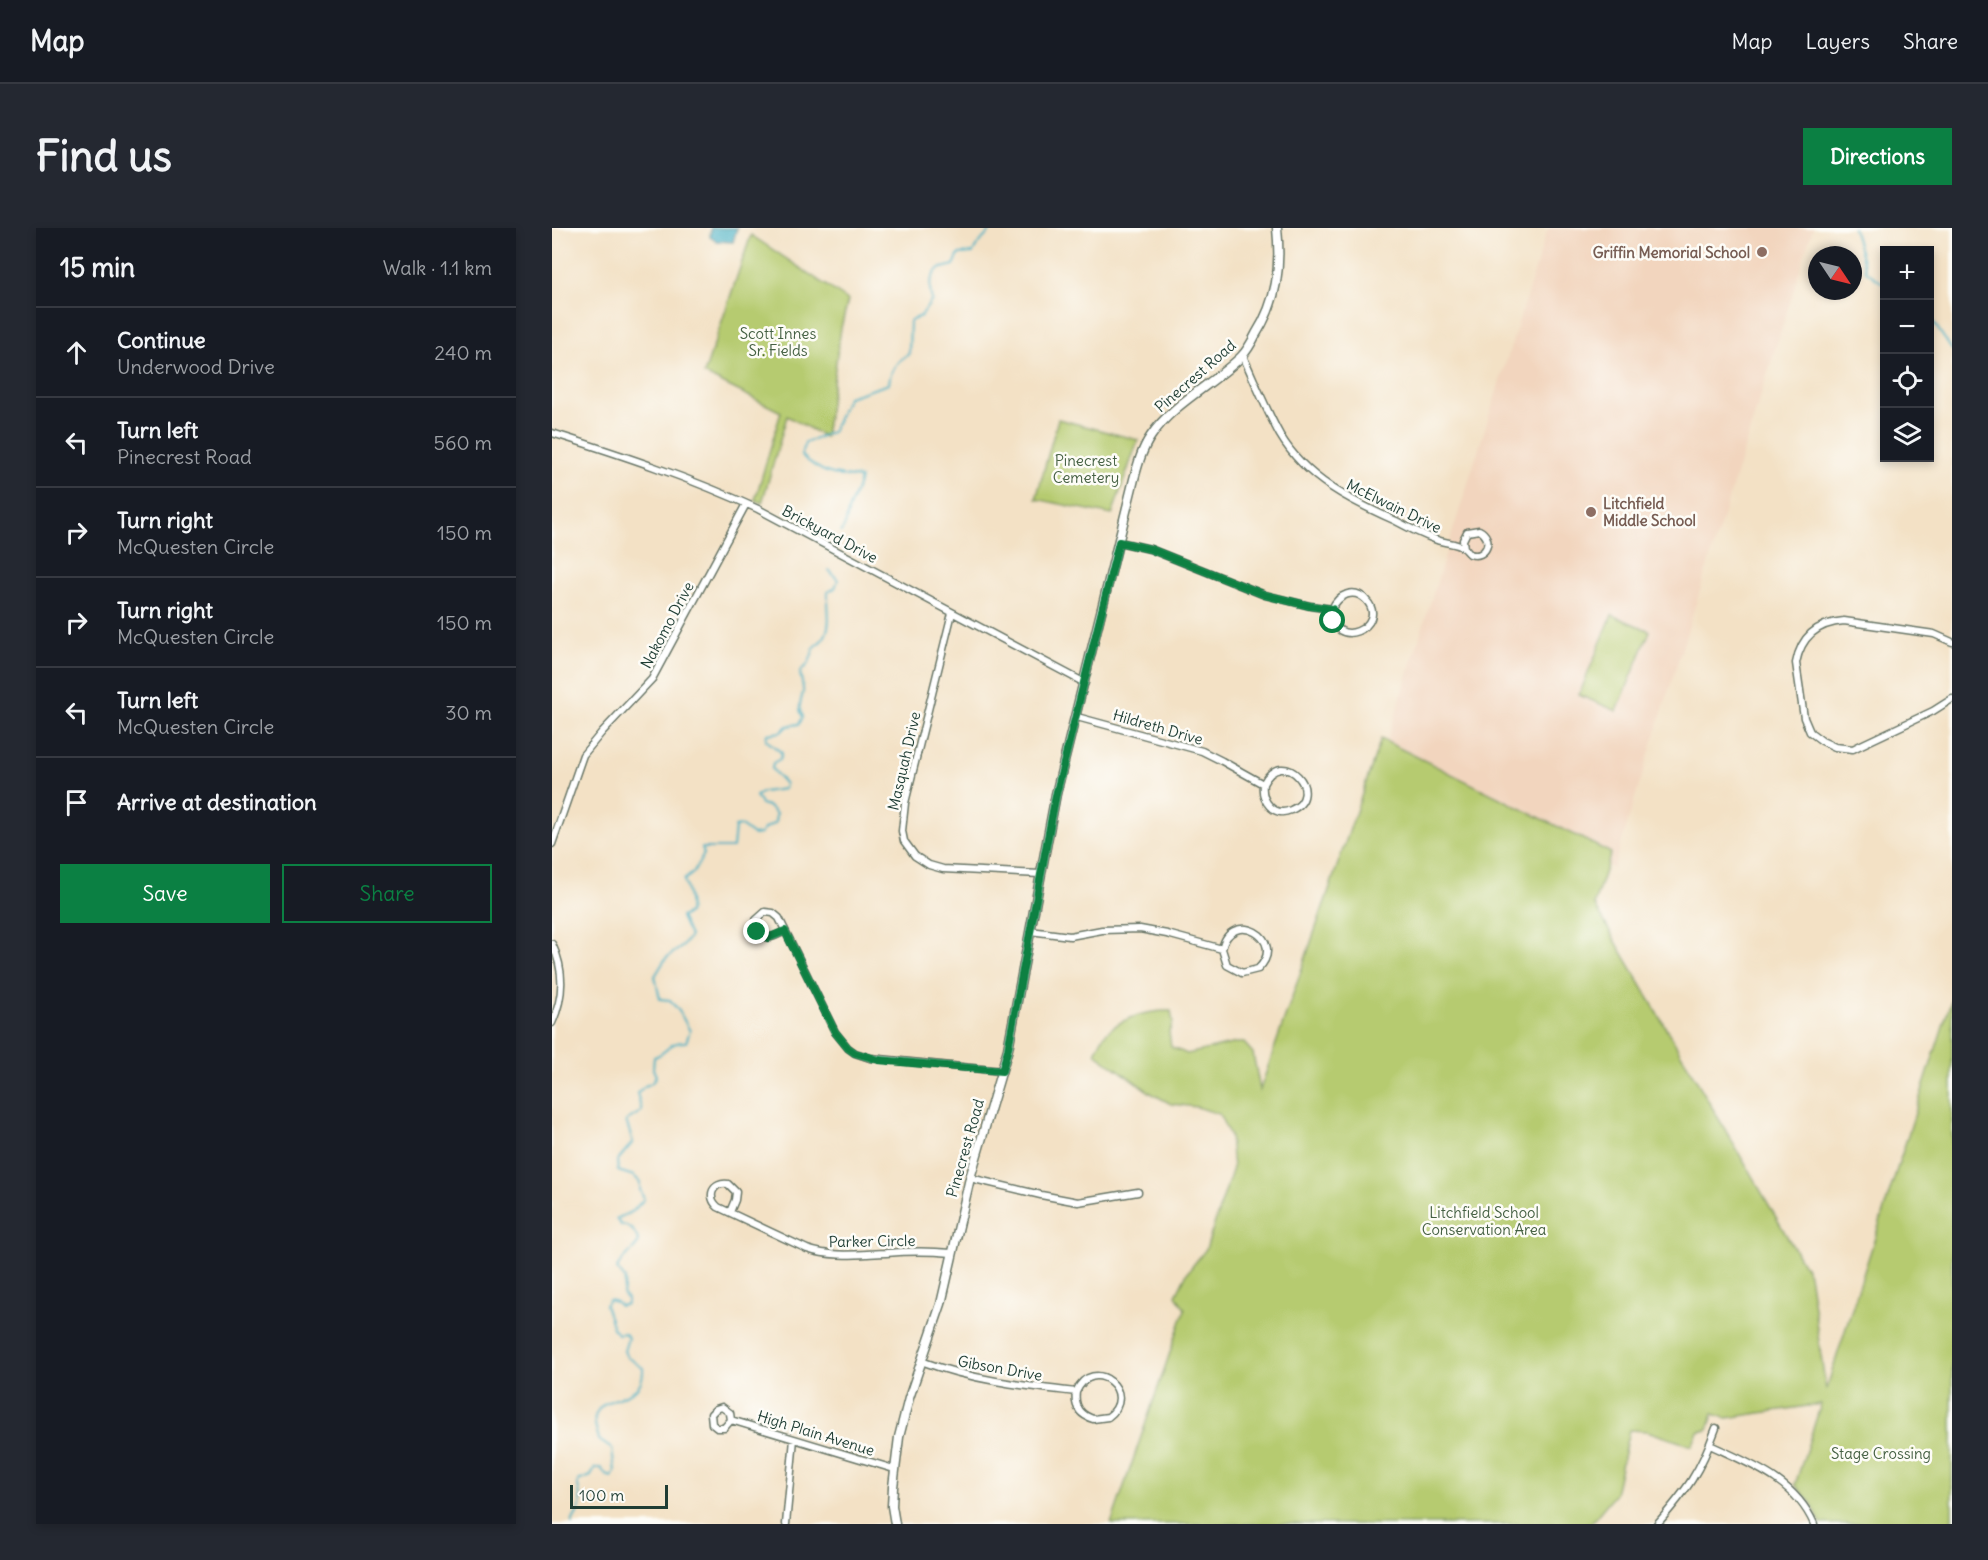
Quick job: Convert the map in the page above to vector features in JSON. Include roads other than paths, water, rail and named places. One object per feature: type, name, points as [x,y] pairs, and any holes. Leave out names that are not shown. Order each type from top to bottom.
[{"type":"street","name":"Pinecrest Road","points":[[895,1524],[892,1506],[894,1469],[909,1398],[941,1304],[970,1179],[1008,1049],[1056,795],[1137,468],[1150,437],[1162,422],[1243,356],[1264,322],[1276,288],[1279,266],[1277,228]]},
{"type":"street","name":"McElwain Drive","points":[[1243,356],[1280,435],[1318,478],[1332,489],[1362,505],[1438,541],[1464,548],[1470,554],[1482,553],[1487,546],[1487,538],[1482,531],[1470,530],[1464,536],[1464,548]]},
{"type":"street","name":"Brickyard Drive","points":[[552,433],[678,474],[746,504],[1085,683]]},
{"type":"street","name":"Nakomo Drive","points":[[552,844],[583,755],[652,679],[746,504]]},
{"type":"street","points":[[1119,542],[1150,549],[1265,595],[1332,609]]},
{"type":"street","points":[[1352,593],[1359,595],[1369,603],[1371,616],[1365,628],[1347,633],[1337,627],[1332,609],[1339,598],[1352,593]]},
{"type":"street","name":"Masquah Drive","points":[[952,613],[905,803],[902,831],[904,841],[915,856],[935,867],[1040,874]]},
{"type":"street","points":[[1952,642],[1934,634],[1844,621],[1836,622],[1818,627],[1812,632],[1802,644],[1796,663],[1806,727],[1816,737],[1835,747],[1853,749],[1933,711],[1952,699]]},
{"type":"street","name":"Hildreth Drive","points":[[1077,717],[1202,751],[1263,784]]},
{"type":"street","points":[[1284,769],[1291,770],[1297,774],[1304,785],[1303,799],[1293,810],[1286,812],[1272,809],[1263,798],[1263,784],[1271,773],[1284,769]]},
{"type":"street","points":[[785,931],[772,937],[764,937],[755,928],[756,920],[765,912],[773,913],[779,918],[835,1032],[855,1053],[879,1060],[1002,1071]]},
{"type":"street","points":[[1247,928],[1262,937],[1267,948],[1265,960],[1258,969],[1242,973],[1227,965],[1222,949],[1230,934],[1235,930],[1247,928]]},
{"type":"street","points":[[1030,931],[1070,936],[1102,930],[1140,929],[1222,949]]},
{"type":"street","points":[[552,944],[560,963],[562,981],[559,1007],[552,1023]]},
{"type":"street","points":[[970,1179],[1078,1202],[1137,1192]]},
{"type":"street","name":"Parker Circle","points":[[730,1212],[736,1192],[728,1184],[721,1183],[714,1188],[712,1200],[718,1207],[822,1254],[952,1253]]},
{"type":"street","name":"Gibson Drive","points":[[921,1361],[944,1370],[1005,1383],[1076,1392]]},
{"type":"street","points":[[1100,1376],[1111,1381],[1115,1386],[1118,1392],[1118,1404],[1108,1417],[1099,1420],[1089,1418],[1078,1407],[1076,1392],[1088,1378],[1100,1376]]},
{"type":"street","name":"High Plain Avenue","points":[[731,1420],[894,1469]]},
{"type":"street","points":[[1657,1524],[1692,1482],[1716,1428]]},
{"type":"street","points":[[786,1524],[794,1439]]},
{"type":"street","points":[[1710,1445],[1762,1469],[1775,1478],[1800,1500],[1814,1524]]},
{"type":"water","points":[[711,228],[737,228],[733,242],[716,241],[710,237]]},
{"type":"waterway","points":[[841,532],[860,478],[835,474],[815,466],[801,455],[805,443],[832,432],[848,397],[889,384],[894,366],[909,354],[910,321],[921,316],[932,300],[930,287],[935,273],[938,269],[954,265],[959,254],[973,253],[992,228]]},
{"type":"waterway","points":[[1853,228],[1866,271],[1880,281]]},
{"type":"waterway","points":[[1934,323],[1952,350]]},
{"type":"waterway","points":[[572,1524],[580,1506],[578,1481],[591,1476],[595,1468],[601,1468],[606,1475],[612,1477],[615,1471],[612,1449],[599,1440],[595,1417],[605,1404],[630,1393],[642,1380],[643,1368],[627,1357],[624,1351],[628,1338],[625,1333],[618,1334],[613,1328],[605,1305],[609,1300],[620,1306],[627,1304],[627,1299],[623,1294],[625,1279],[617,1269],[621,1261],[639,1242],[633,1230],[621,1225],[616,1219],[633,1211],[644,1199],[640,1190],[640,1182],[634,1176],[618,1171],[617,1161],[633,1142],[626,1121],[642,1111],[637,1093],[652,1083],[656,1076],[653,1069],[654,1057],[675,1043],[686,1042],[690,1031],[670,1000],[660,999],[655,976],[666,958],[683,946],[690,936],[681,917],[689,913],[684,880],[693,873],[704,854],[702,848],[733,848],[735,827],[741,826],[753,835],[760,834],[775,823],[776,814],[768,806],[761,804],[756,796],[763,792],[784,789],[785,784],[772,769],[773,763],[780,759],[782,753],[766,740],[767,734],[781,732],[787,726],[799,724],[803,717],[800,707],[803,689],[800,671],[809,662],[814,649],[827,631],[828,592],[835,588],[838,580],[829,570]]},
{"type":"place","name":"Griffin Memorial School","points":[[1762,252]]},
{"type":"place","name":"Litchfield Middle School","points":[[1591,512]]},
{"type":"park label","name":"Scott Innes Sr. Fields","points":[[778,342]]},
{"type":"park label","name":"Pinecrest Cemetery","points":[[1086,468]]},
{"type":"park label","name":"Litchfield School Conservation Area","points":[[1484,1220]]},
{"type":"park label","name":"Stage Crossing","points":[[1881,1453]]}]
